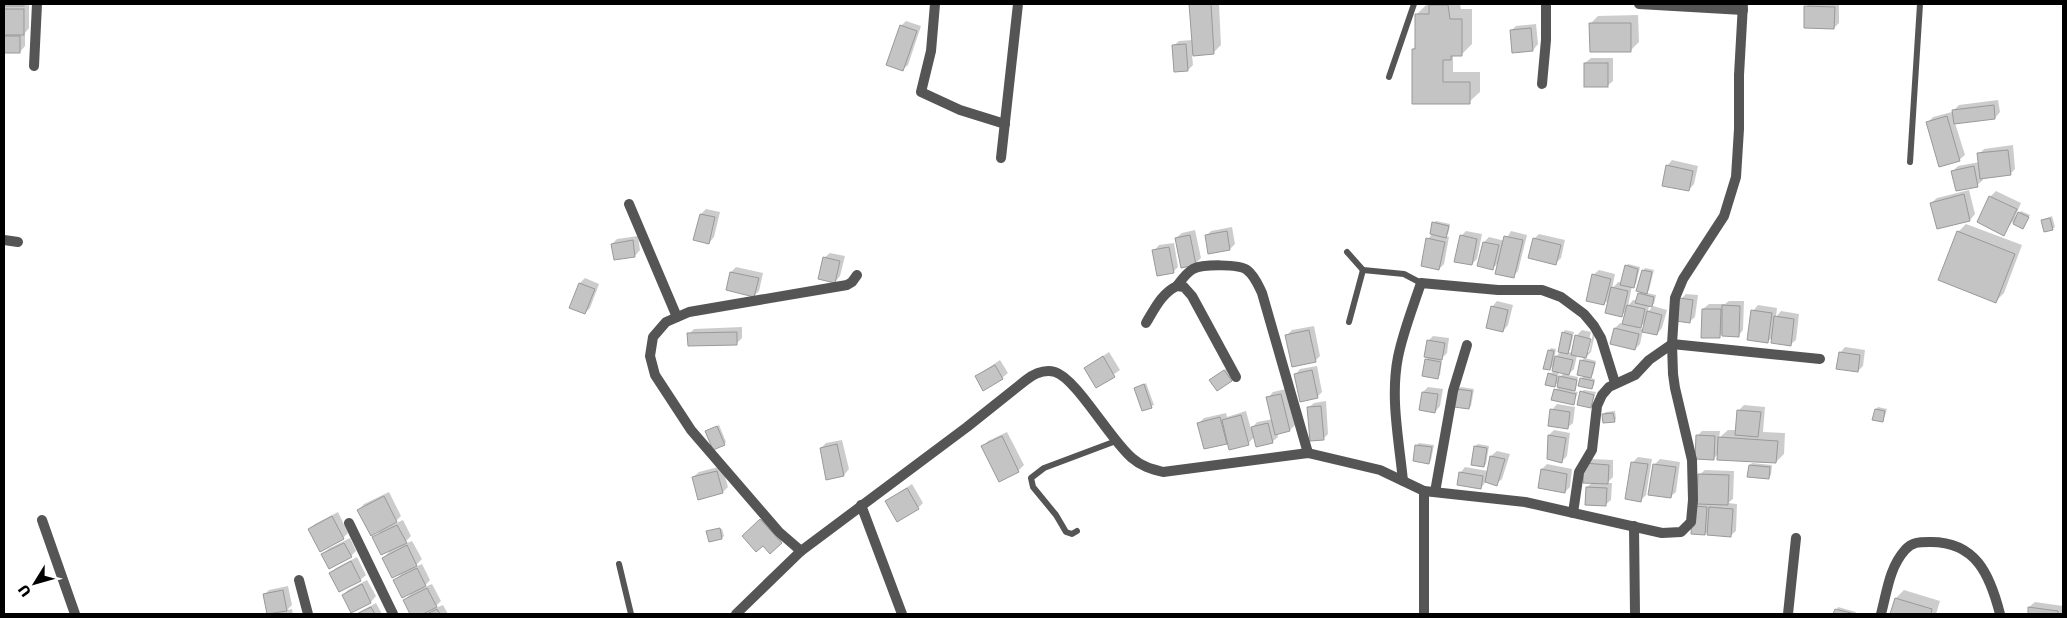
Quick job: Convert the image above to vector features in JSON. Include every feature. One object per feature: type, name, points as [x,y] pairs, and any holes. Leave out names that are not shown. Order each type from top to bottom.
[{"type":"street","points":[[34,66],[37,4]]},
{"type":"street","points":[[935,4],[932,51],[921,92],[960,110],[1005,124]]},
{"type":"street","points":[[1001,158],[1018,4]]},
{"type":"street","points":[[1542,84],[1546,40],[1546,4]]},
{"type":"street","points":[[736,614],[800,551],[967,427],[1035,373],[1045,371],[1064,377],[1130,457],[1145,467],[1163,472],[1308,453],[1380,470],[1424,491],[1525,502],[1669,534],[1680,532],[1691,522],[1693,500],[1692,460],[1675,388],[1672,344],[1675,298],[1679,286],[1724,216],[1736,178],[1743,7],[1639,4]]},
{"type":"street","points":[[629,204],[677,317]]},
{"type":"street","points":[[4,240],[18,242]]},
{"type":"street","points":[[1146,322],[1162,298],[1170,289],[1177,286],[1187,273],[1203,266],[1240,266],[1247,270],[1262,293],[1308,453]]},
{"type":"street","points":[[800,551],[779,532],[691,430],[655,375],[650,356],[653,337],[666,322],[689,312],[847,285],[857,275]]},
{"type":"street","points":[[1403,481],[1395,411],[1395,385],[1398,357],[1421,283],[1498,290],[1542,290],[1561,297],[1584,314],[1594,326],[1601,338],[1615,383]]},
{"type":"street","points":[[1177,286],[1184,287],[1192,296],[1236,377]]},
{"type":"street","points":[[1572,512],[1579,472],[1592,450],[1597,406],[1605,390],[1615,383],[1635,375],[1649,360],[1672,344],[1820,359]]},
{"type":"street","points":[[1435,492],[1453,391],[1467,346]]},
{"type":"street","points":[[1424,491],[1424,614]]},
{"type":"street","points":[[861,505],[902,614]]},
{"type":"street","points":[[42,520],[75,614]]},
{"type":"street","points":[[349,523],[393,614]]},
{"type":"street","points":[[1634,526],[1635,614]]},
{"type":"street","points":[[1788,614],[1796,538]]},
{"type":"street","points":[[1881,614],[1892,568],[1906,549],[1914,542],[1938,542],[1969,552],[1984,570],[2000,614]]},
{"type":"street","points":[[300,580],[308,614]]},
{"type":"lane","points":[[1389,77],[1414,4]]},
{"type":"lane","points":[[1910,162],[1920,4]]},
{"type":"lane","points":[[1347,252],[1363,270],[1404,274],[1421,283]]},
{"type":"lane","points":[[1349,322],[1363,270]]},
{"type":"lane","points":[[1078,532],[1072,534],[1066,532],[1056,515],[1033,487],[1031,478],[1044,468],[1116,441]]},
{"type":"lane","points":[[619,564],[631,614]]},
{"type":"building","points":[[4,4],[24,4],[24,6],[4,6]]},
{"type":"building","points":[[1189,4],[1211,4],[1214,54],[1193,56]]},
{"type":"building","points":[[1429,5],[1448,5],[1450,19],[1462,19],[1462,56],[1451,56],[1451,60],[1443,60],[1443,82],[1470,82],[1470,104],[1412,104],[1412,49],[1415,49],[1415,14],[1429,14]]},
{"type":"building","points":[[1804,6],[1835,7],[1834,29],[1804,28]]},
{"type":"building","points":[[4,9],[24,9],[24,35],[4,35]]},
{"type":"building","points":[[1589,23],[1631,23],[1631,52],[1590,52]]},
{"type":"building","points":[[900,25],[917,31],[903,71],[886,65]]},
{"type":"building","points":[[1531,28],[1533,51],[1512,53],[1510,30]]},
{"type":"building","points":[[4,36],[20,36],[20,53],[4,53]]},
{"type":"building","points":[[1186,44],[1188,71],[1174,72],[1172,45]]},
{"type":"building","points":[[1584,63],[1608,63],[1608,87],[1584,87]]},
{"type":"building","points":[[1994,105],[1995,119],[1954,124],[1952,110]]},
{"type":"building","points":[[1947,116],[1960,161],[1939,167],[1926,122]]},
{"type":"building","points":[[2008,150],[2011,175],[1980,179],[1977,153]]},
{"type":"building","points":[[1666,165],[1693,171],[1689,191],[1662,186]]},
{"type":"building","points":[[1974,166],[1978,187],[1956,191],[1951,171]]},
{"type":"building","points":[[1964,194],[1970,221],[1937,229],[1930,203]]},
{"type":"building","points":[[1989,196],[2017,209],[2004,236],[1977,222]]},
{"type":"building","points":[[2018,212],[2029,217],[2023,229],[2013,224]]},
{"type":"building","points":[[700,214],[715,217],[709,244],[693,240]]},
{"type":"building","points":[[2050,218],[2053,230],[2044,232],[2041,220]]},
{"type":"building","points":[[1432,222],[1449,226],[1446,238],[1430,234]]},
{"type":"building","points":[[1227,231],[1230,250],[1208,254],[1205,235]]},
{"type":"building","points":[[1957,231],[2015,254],[1996,303],[1938,280]]},
{"type":"building","points":[[1190,235],[1196,265],[1181,268],[1175,238]]},
{"type":"building","points":[[1460,235],[1477,239],[1472,265],[1454,262]]},
{"type":"building","points":[[1504,236],[1523,240],[1514,278],[1495,274]]},
{"type":"building","points":[[1426,238],[1445,242],[1439,270],[1421,266]]},
{"type":"building","points":[[1533,238],[1561,245],[1556,265],[1528,258]]},
{"type":"building","points":[[633,240],[635,257],[614,260],[611,244]]},
{"type":"building","points":[[1483,242],[1499,245],[1493,270],[1477,266]]},
{"type":"building","points":[[1169,247],[1174,273],[1157,276],[1152,250]]},
{"type":"building","points":[[823,257],[840,261],[835,283],[818,279]]},
{"type":"building","points":[[1625,265],[1638,269],[1634,288],[1620,285]]},
{"type":"building","points":[[1642,270],[1652,272],[1647,294],[1636,291]]},
{"type":"building","points":[[730,272],[759,278],[754,297],[726,290]]},
{"type":"building","points":[[1592,274],[1611,279],[1604,305],[1586,301]]},
{"type":"building","points":[[579,283],[595,289],[585,314],[569,308]]},
{"type":"building","points":[[1611,287],[1628,291],[1622,317],[1605,313]]},
{"type":"building","points":[[1638,293],[1654,297],[1652,307],[1635,303]]},
{"type":"building","points":[[1680,298],[1693,300],[1690,323],[1676,321]]},
{"type":"building","points":[[1627,305],[1645,309],[1641,328],[1622,324]]},
{"type":"building","points":[[1722,305],[1740,306],[1739,337],[1722,336]]},
{"type":"building","points":[[1491,306],[1508,310],[1503,332],[1486,328]]},
{"type":"building","points":[[1702,309],[1721,309],[1720,338],[1701,338]]},
{"type":"building","points":[[1751,310],[1772,313],[1768,343],[1747,340]]},
{"type":"building","points":[[1647,311],[1662,315],[1657,335],[1642,332]]},
{"type":"building","points":[[1774,316],[1794,319],[1791,346],[1771,343]]},
{"type":"building","points":[[1614,328],[1639,334],[1635,350],[1610,344]]},
{"type":"building","points":[[1309,330],[1316,362],[1292,367],[1285,335]]},
{"type":"building","points":[[737,332],[737,345],[688,346],[687,333]]},
{"type":"building","points":[[1562,332],[1572,335],[1568,354],[1558,352]]},
{"type":"building","points":[[1575,335],[1591,339],[1586,358],[1571,355]]},
{"type":"building","points":[[1427,340],[1445,343],[1442,360],[1424,357]]},
{"type":"building","points":[[1548,350],[1554,351],[1550,370],[1543,369]]},
{"type":"building","points":[[1839,352],[1860,355],[1858,372],[1836,369]]},
{"type":"building","points":[[1103,356],[1115,377],[1096,388],[1084,368]]},
{"type":"building","points":[[1555,356],[1573,360],[1569,375],[1552,371]]},
{"type":"building","points":[[1425,359],[1441,362],[1438,379],[1422,376]]},
{"type":"building","points":[[1580,360],[1595,363],[1591,378],[1577,375]]},
{"type":"building","points":[[995,365],[1003,379],[983,391],[975,376]]},
{"type":"building","points":[[1224,370],[1232,381],[1217,391],[1209,380]]},
{"type":"building","points":[[1312,370],[1318,398],[1300,402],[1294,374]]},
{"type":"building","points":[[1548,373],[1557,376],[1555,387],[1545,385]]},
{"type":"building","points":[[1559,376],[1577,380],[1575,391],[1557,387]]},
{"type":"building","points":[[1580,378],[1594,381],[1592,389],[1578,386]]},
{"type":"building","points":[[1144,384],[1152,408],[1142,411],[1134,388]]},
{"type":"building","points":[[1457,389],[1472,391],[1469,409],[1454,407]]},
{"type":"building","points":[[1554,389],[1576,394],[1574,405],[1551,400]]},
{"type":"building","points":[[1580,391],[1594,395],[1591,408],[1577,405]]},
{"type":"building","points":[[1422,392],[1438,394],[1435,413],[1419,410]]},
{"type":"building","points":[[1281,394],[1290,431],[1275,435],[1266,397]]},
{"type":"building","points":[[1321,406],[1324,440],[1310,441],[1307,407]]},
{"type":"building","points":[[1550,409],[1570,412],[1568,429],[1548,426]]},
{"type":"building","points":[[1875,409],[1885,411],[1883,422],[1872,420]]},
{"type":"building","points":[[1737,410],[1761,412],[1758,437],[1735,435]]},
{"type":"building","points":[[1613,413],[1615,422],[1603,423],[1602,414]]},
{"type":"building","points":[[1241,415],[1249,445],[1229,450],[1222,420]]},
{"type":"building","points":[[1220,417],[1227,444],[1204,449],[1197,423]]},
{"type":"building","points":[[1268,423],[1273,443],[1256,447],[1251,427]]},
{"type":"building","points":[[717,426],[725,445],[713,450],[705,431]]},
{"type":"building","points":[[1548,435],[1566,438],[1562,463],[1547,459]]},
{"type":"building","points":[[1696,435],[1715,436],[1714,460],[1695,459]]},
{"type":"building","points":[[1002,436],[1019,472],[999,482],[981,446]]},
{"type":"building","points":[[1718,437],[1778,441],[1776,463],[1717,460]]},
{"type":"building","points":[[837,444],[844,476],[826,480],[820,448]]},
{"type":"building","points":[[1415,445],[1432,447],[1429,464],[1413,461]]},
{"type":"building","points":[[1474,446],[1487,448],[1484,467],[1471,465]]},
{"type":"building","points":[[1490,456],[1505,459],[1497,486],[1485,482]]},
{"type":"building","points":[[1631,462],[1648,464],[1641,502],[1625,499]]},
{"type":"building","points":[[1584,463],[1609,465],[1608,484],[1583,483]]},
{"type":"building","points":[[1653,464],[1676,467],[1671,498],[1648,495]]},
{"type":"building","points":[[1749,465],[1770,467],[1769,479],[1747,477]]},
{"type":"building","points":[[1541,469],[1567,474],[1565,493],[1538,488]]},
{"type":"building","points":[[717,471],[723,493],[698,500],[692,477]]},
{"type":"building","points":[[1459,472],[1483,476],[1481,489],[1457,485]]},
{"type":"building","points":[[1698,474],[1729,475],[1728,505],[1697,504]]},
{"type":"building","points":[[1586,487],[1607,488],[1606,506],[1585,505]]},
{"type":"building","points":[[907,488],[919,509],[897,522],[885,501]]},
{"type":"building","points":[[384,496],[397,522],[371,536],[357,510]]},
{"type":"building","points":[[1693,506],[1707,507],[1705,535],[1691,534]]},
{"type":"building","points":[[1709,507],[1733,509],[1731,537],[1707,535]]},
{"type":"building","points":[[332,516],[344,539],[320,552],[308,529]]},
{"type":"building","points":[[760,519],[782,543],[770,554],[763,546],[756,552],[742,536]]},
{"type":"building","points":[[397,525],[407,543],[381,555],[372,537]]},
{"type":"building","points":[[720,528],[722,539],[709,542],[706,531]]},
{"type":"building","points":[[344,543],[352,557],[329,569],[321,554]]},
{"type":"building","points":[[407,545],[417,566],[392,578],[382,558]]},
{"type":"building","points":[[351,561],[361,581],[339,592],[329,573]]},
{"type":"building","points":[[417,568],[426,586],[402,598],[393,580]]},
{"type":"building","points":[[362,584],[371,603],[351,613],[342,595]]},
{"type":"building","points":[[427,588],[437,607],[423,614],[410,614],[403,600]]},
{"type":"building","points":[[283,590],[287,611],[267,614],[263,594]]},
{"type":"building","points":[[1895,598],[1932,609],[1931,614],[1890,614]]},
{"type":"building","points":[[371,607],[375,614],[357,614]]},
{"type":"building","points":[[2028,607],[2058,611],[2058,614],[2028,614]]},
{"type":"building","points":[[437,609],[440,614],[427,614]]},
{"type":"building","points":[[1835,609],[1855,614],[1833,614]]}]
